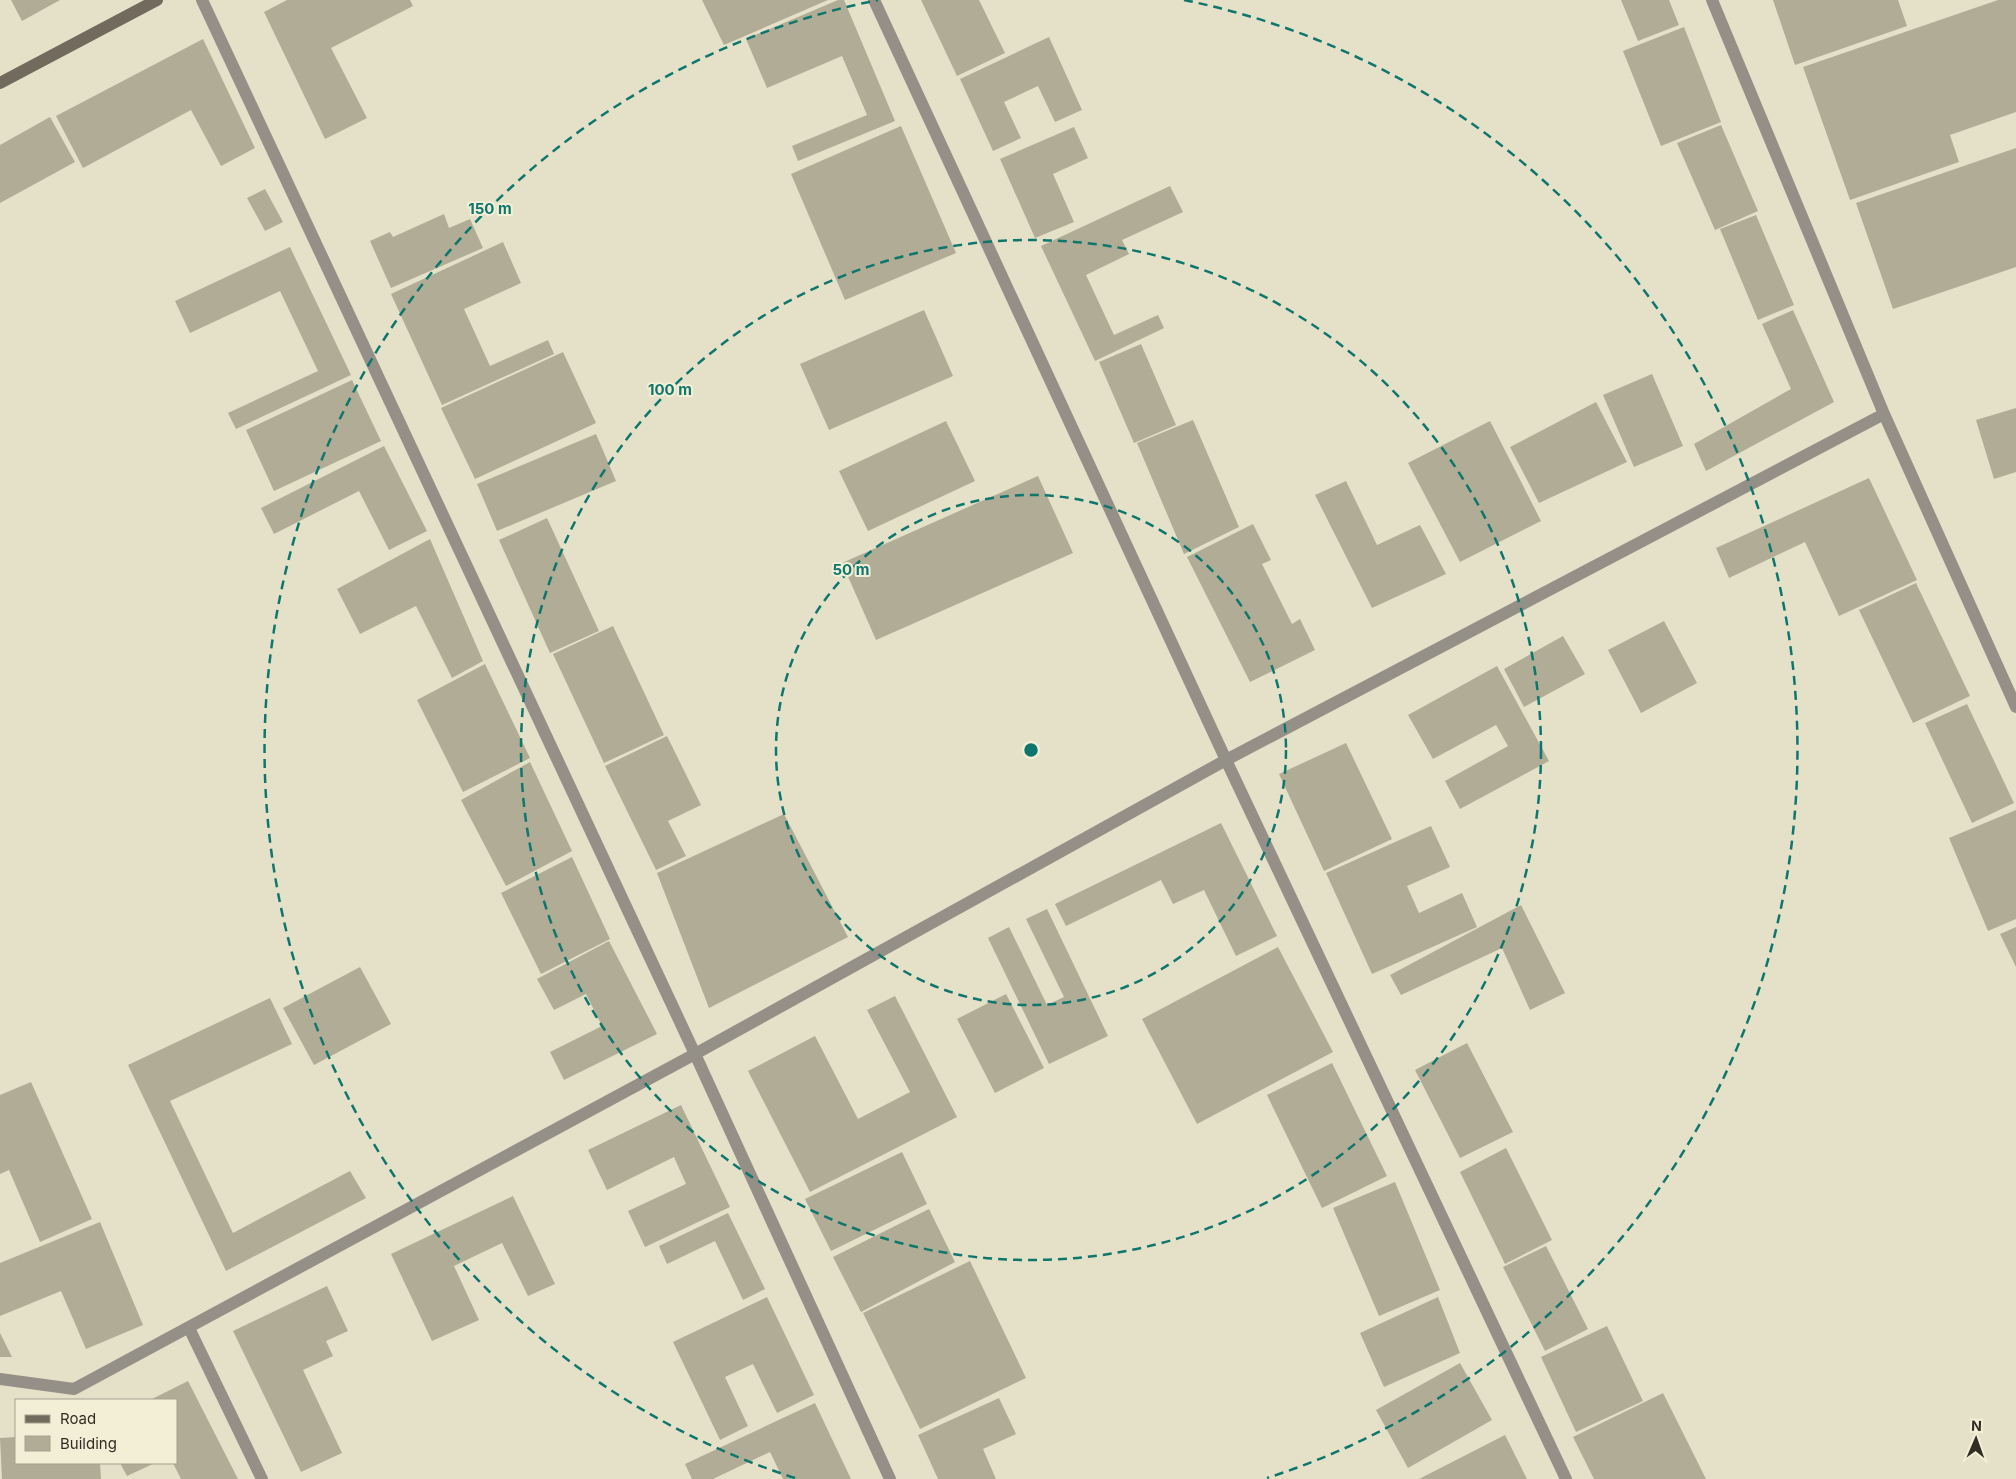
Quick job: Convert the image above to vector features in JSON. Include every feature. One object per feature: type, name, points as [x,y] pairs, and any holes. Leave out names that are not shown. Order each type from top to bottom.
[{"type":"main road","points":[[0,83],[157,0]]},
{"type":"street","points":[[202,0],[695,1054],[890,1479]]},
{"type":"street","points":[[874,0],[1226,760],[1566,1479]]},
{"type":"street","points":[[1712,0],[1884,414],[2016,707]]},
{"type":"street","points":[[0,1379],[74,1389],[695,1054],[1226,760],[1884,414]]},
{"type":"street","points":[[189,1328],[262,1479]]},
{"type":"building","points":[[11,0],[60,0],[22,21]]},
{"type":"building","points":[[287,0],[410,0],[413,6],[331,48],[367,118],[325,139],[264,12]]},
{"type":"building","points":[[702,0],[828,0],[724,45]]},
{"type":"building","points":[[838,0],[844,0],[895,121],[798,161],[792,146],[867,115],[842,56],[767,88],[746,39]]},
{"type":"building","points":[[921,0],[979,0],[1005,53],[957,76]]},
{"type":"building","points":[[1621,0],[1669,0],[1679,25],[1638,41]]},
{"type":"building","points":[[1773,0],[1898,0],[1907,26],[1795,65]]},
{"type":"building","points":[[1998,0],[2016,0],[2016,112],[1950,135],[1959,162],[1850,200],[1803,67]]},
{"type":"building","points":[[1684,27],[1721,122],[1661,146],[1623,51]]},
{"type":"building","points":[[1049,37],[1082,110],[1055,122],[1038,86],[1004,102],[1021,138],[993,151],[960,79]]},
{"type":"building","points":[[203,39],[255,148],[221,166],[191,110],[83,168],[56,116]]},
{"type":"building","points":[[50,117],[75,162],[0,203],[0,145]]},
{"type":"building","points":[[1721,125],[1758,211],[1715,230],[1677,143]]},
{"type":"building","points":[[901,126],[956,253],[845,300],[791,174]]},
{"type":"building","points":[[1074,127],[1088,158],[1053,174],[1074,222],[1035,238],[1000,159]]},
{"type":"building","points":[[2016,148],[2016,267],[1893,309],[1856,203]]},
{"type":"building","points":[[1170,186],[1183,212],[1122,240],[1129,254],[1086,275],[1114,335],[1158,315],[1164,328],[1095,361],[1041,246]]},
{"type":"building","points":[[265,189],[283,222],[265,231],[247,198]]},
{"type":"building","points":[[444,214],[449,228],[470,219],[483,248],[391,288],[370,241],[390,232],[393,237]]},
{"type":"building","points":[[1756,215],[1794,305],[1758,320],[1720,229]]},
{"type":"building","points":[[503,242],[521,283],[464,309],[490,366],[548,340],[554,354],[442,405],[391,294]]},
{"type":"building","points":[[290,247],[351,375],[236,429],[228,413],[318,371],[280,291],[190,333],[175,301]]},
{"type":"building","points":[[924,310],[953,376],[829,430],[800,364]]},
{"type":"building","points":[[1793,310],[1834,402],[1706,471],[1694,444],[1791,389],[1762,324]]},
{"type":"building","points":[[1141,344],[1176,425],[1134,443],[1099,362]]},
{"type":"building","points":[[563,352],[596,423],[475,479],[441,408]]},
{"type":"building","points":[[1652,374],[1683,446],[1634,467],[1603,395]]},
{"type":"building","points":[[352,380],[381,441],[274,491],[246,430]]},
{"type":"building","points":[[1596,402],[1627,462],[1539,503],[1510,447]]},
{"type":"building","points":[[2016,408],[2016,472],[1994,479],[1976,420]]},
{"type":"building","points":[[1193,420],[1239,527],[1184,554],[1137,443]]},
{"type":"building","points":[[946,421],[975,481],[868,531],[839,471]]},
{"type":"building","points":[[1490,421],[1541,521],[1460,562],[1408,463]]},
{"type":"building","points":[[596,434],[616,481],[497,531],[477,484]]},
{"type":"building","points":[[384,446],[427,531],[389,550],[359,491],[274,534],[261,508]]},
{"type":"building","points":[[1038,476],[1073,553],[876,640],[842,563]]},
{"type":"building","points":[[1869,478],[1917,580],[1839,616],[1805,542],[1729,578],[1716,548]]},
{"type":"building","points":[[1346,481],[1377,545],[1420,525],[1446,574],[1372,608],[1315,495]]},
{"type":"building","points":[[547,518],[599,631],[550,653],[499,540]]},
{"type":"building","points":[[1253,524],[1271,560],[1262,564],[1292,624],[1300,619],[1315,650],[1250,682],[1187,557]]},
{"type":"building","points":[[430,539],[483,661],[452,678],[416,606],[360,634],[337,589]]},
{"type":"building","points":[[1916,583],[1970,696],[1913,723],[1859,610]]},
{"type":"building","points":[[1664,621],[1697,683],[1641,713],[1608,650]]},
{"type":"building","points":[[613,626],[664,735],[604,763],[553,654]]},
{"type":"building","points":[[1563,636],[1585,674],[1524,707],[1504,669]]},
{"type":"building","points":[[485,664],[530,758],[463,792],[417,700]]},
{"type":"building","points":[[1497,666],[1549,761],[1460,809],[1445,781],[1508,746],[1496,725],[1433,759],[1408,715]]},
{"type":"building","points":[[1967,704],[2014,803],[1972,823],[1925,723]]},
{"type":"building","points":[[667,736],[701,805],[668,821],[686,856],[656,870],[605,766]]},
{"type":"building","points":[[1346,743],[1392,839],[1324,871],[1279,774]]},
{"type":"building","points":[[530,762],[572,851],[506,886],[461,800]]},
{"type":"building","points":[[2016,810],[2016,919],[1988,931],[1949,838]]},
{"type":"building","points":[[784,814],[848,937],[709,1008],[657,873]]},
{"type":"building","points":[[1221,823],[1277,936],[1236,956],[1204,890],[1173,904],[1161,880],[1066,926],[1055,904]]},
{"type":"building","points":[[1431,826],[1450,867],[1407,886],[1419,913],[1462,893],[1477,927],[1372,974],[1326,873]]},
{"type":"building","points":[[572,857],[610,939],[541,974],[501,893]]},
{"type":"building","points":[[1521,905],[1565,993],[1530,1010],[1502,948],[1401,995],[1390,975]]},
{"type":"building","points":[[1047,909],[1108,1036],[1049,1064],[988,938],[1009,927],[1047,1005],[1064,997],[1026,919]]},
{"type":"building","points":[[2016,927],[2016,967],[2000,934]]},
{"type":"building","points":[[609,941],[657,1034],[564,1080],[550,1052],[602,1026],[586,994],[554,1010],[537,979]]},
{"type":"building","points":[[1278,947],[1333,1052],[1197,1124],[1142,1019]]},
{"type":"building","points":[[360,967],[391,1024],[314,1065],[283,1008]]},
{"type":"building","points":[[1006,994],[1044,1068],[995,1093],[957,1019]]},
{"type":"building","points":[[895,996],[957,1117],[810,1192],[748,1071],[815,1036],[858,1119],[910,1092],[867,1010]]},
{"type":"building","points":[[270,998],[292,1044],[170,1101],[233,1233],[350,1171],[366,1198],[226,1271],[128,1065]]},
{"type":"building","points":[[1467,1043],[1513,1132],[1460,1158],[1415,1070]]},
{"type":"building","points":[[1332,1063],[1387,1176],[1322,1208],[1267,1095]]},
{"type":"building","points":[[31,1082],[92,1219],[40,1242],[9,1170],[0,1174],[0,1095]]},
{"type":"building","points":[[681,1105],[730,1207],[645,1247],[628,1211],[686,1184],[674,1157],[607,1190],[588,1150]]},
{"type":"building","points":[[1506,1148],[1552,1240],[1505,1264],[1460,1172]]},
{"type":"building","points":[[902,1152],[927,1204],[831,1251],[805,1199]]},
{"type":"building","points":[[1395,1182],[1440,1290],[1379,1316],[1333,1208]]},
{"type":"building","points":[[513,1196],[555,1284],[528,1296],[502,1243],[454,1266],[479,1320],[432,1341],[391,1254]]},
{"type":"building","points":[[929,1209],[955,1262],[861,1312],[833,1257]]},
{"type":"building","points":[[728,1213],[765,1289],[743,1300],[715,1241],[667,1264],[659,1246]]},
{"type":"building","points":[[100,1222],[143,1325],[86,1349],[61,1291],[0,1316],[0,1263]]},
{"type":"building","points":[[1546,1246],[1588,1329],[1545,1351],[1503,1267]]},
{"type":"building","points":[[970,1261],[1026,1378],[920,1429],[863,1313]]},
{"type":"building","points":[[327,1286],[348,1331],[326,1341],[333,1356],[303,1370],[342,1453],[301,1472],[233,1331]]},
{"type":"building","points":[[767,1297],[814,1395],[777,1413],[753,1364],[725,1377],[748,1426],[720,1440],[673,1342]]},
{"type":"building","points":[[1438,1297],[1460,1353],[1384,1387],[1360,1333]]},
{"type":"building","points":[[1607,1326],[1643,1401],[1576,1432],[1541,1357]]},
{"type":"building","points":[[0,1333],[12,1357],[0,1357]]},
{"type":"building","points":[[1460,1363],[1492,1420],[1408,1468],[1376,1410]]},
{"type":"building","points":[[188,1381],[238,1479],[181,1479],[174,1464],[178,1464],[178,1399],[152,1399]]},
{"type":"building","points":[[1663,1393],[1706,1479],[1594,1479],[1573,1437]]},
{"type":"building","points":[[999,1398],[1016,1434],[983,1449],[996,1479],[938,1479],[918,1435]]},
{"type":"building","points":[[815,1403],[851,1479],[783,1479],[770,1452],[713,1479],[692,1479],[685,1464]]},
{"type":"building","points":[[1505,1435],[1527,1479],[1419,1479]]},
{"type":"building","points":[[15,1437],[15,1464],[100,1464],[101,1479],[2,1479],[0,1438]]},
{"type":"building","points":[[121,1464],[153,1464],[127,1476]]}]
